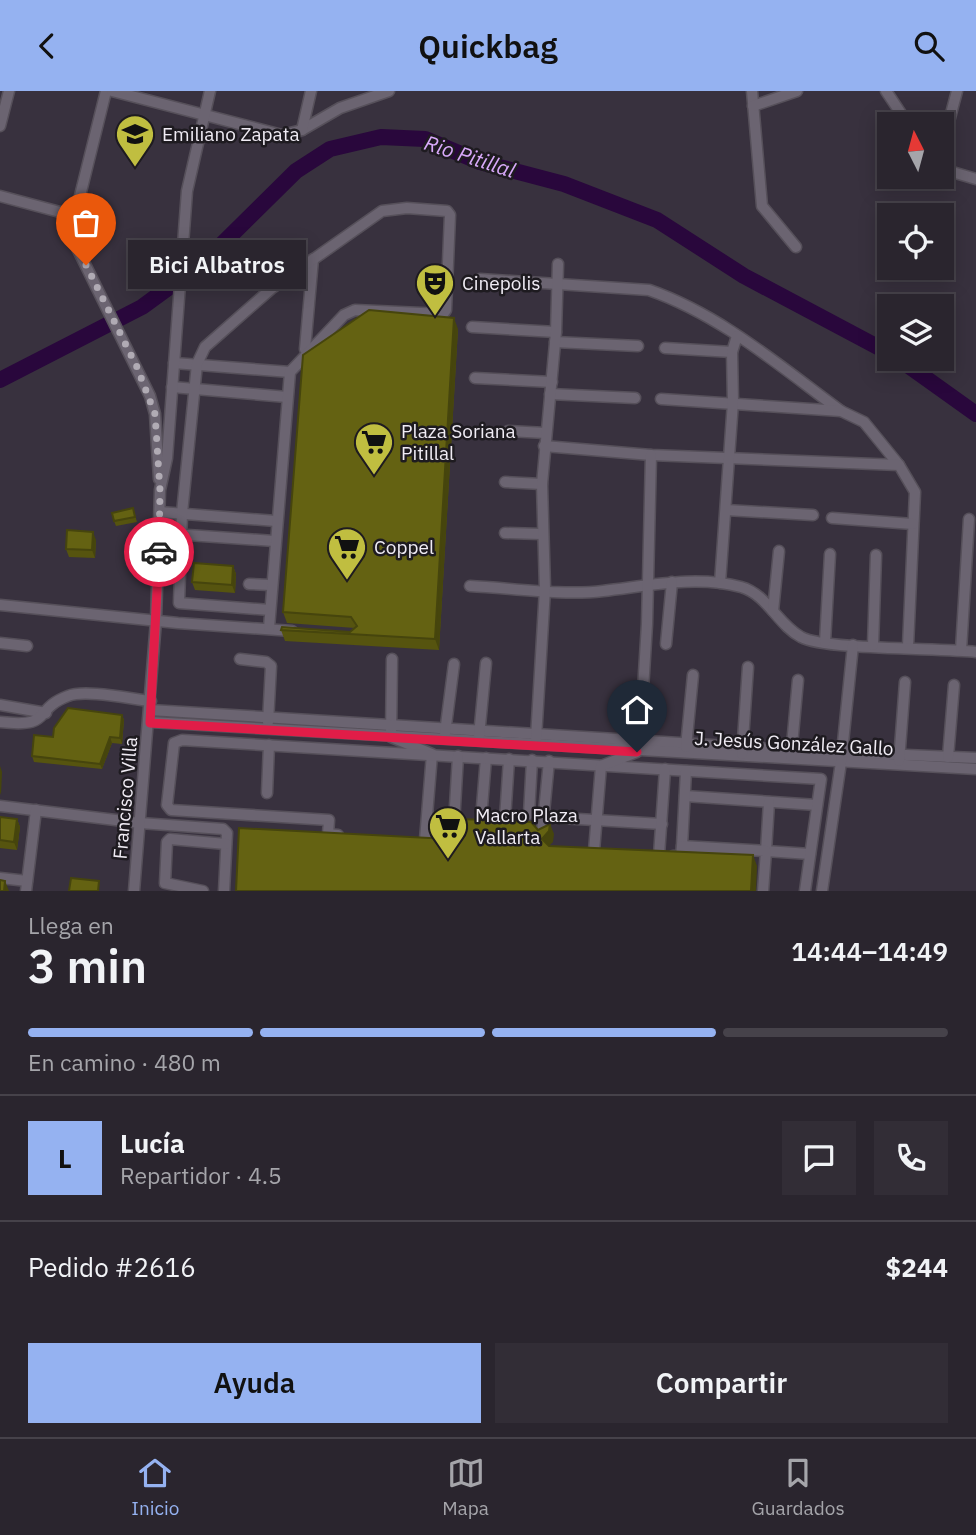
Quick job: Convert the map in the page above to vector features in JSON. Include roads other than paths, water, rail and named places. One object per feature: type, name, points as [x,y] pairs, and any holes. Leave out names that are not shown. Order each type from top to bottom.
[{"type":"street","points":[[0,126],[9,91]]},
{"type":"street","points":[[106,91],[75,216],[77,248],[131,354],[155,414],[160,490]]},
{"type":"street","points":[[112,91],[282,135],[302,130],[340,108],[389,91]]},
{"type":"street","points":[[210,91],[187,191],[172,387],[287,397]]},
{"type":"street","points":[[302,130],[311,91]]},
{"type":"street","points":[[752,91],[762,206],[796,247]]},
{"type":"street","points":[[753,106],[797,91]]},
{"type":"street","points":[[886,91],[900,112]]},
{"type":"street","points":[[951,112],[957,91]]},
{"type":"street","points":[[954,173],[976,179]]},
{"type":"street","points":[[0,195],[75,216]]},
{"type":"street","points":[[178,623],[182,513],[194,389],[197,364],[205,347],[258,300],[382,211],[442,210],[450,215],[446,310],[438,316],[355,310],[344,315],[290,372],[274,541],[269,628]]},
{"type":"street","points":[[310,350],[305,349],[313,259]]},
{"type":"street","points":[[536,746],[545,589],[541,534],[542,484],[552,382],[558,264]]},
{"type":"street","points":[[480,279],[649,291],[669,297],[737,335],[841,411],[864,422],[898,465],[915,492],[908,646]]},
{"type":"street","points":[[472,327],[638,346]]},
{"type":"street","points":[[720,583],[733,402],[732,352],[737,335]]},
{"type":"street","points":[[665,348],[732,352]]},
{"type":"street","points":[[174,363],[290,372]]},
{"type":"street","points":[[475,378],[552,382]]},
{"type":"street","name":"Francisco Villa","points":[[134,891],[150,723],[160,490],[172,387]]},
{"type":"street","points":[[550,394],[635,398]]},
{"type":"street","points":[[661,400],[733,402],[841,411]]},
{"type":"street","points":[[508,431],[545,433]]},
{"type":"street","points":[[544,446],[651,455],[898,465]]},
{"type":"street","points":[[601,765],[637,752],[640,739],[651,455]]},
{"type":"street","points":[[505,482],[542,484]]},
{"type":"street","points":[[726,510],[813,515]]},
{"type":"street","points":[[160,512],[276,520]]},
{"type":"street","points":[[832,518],[913,524]]},
{"type":"street","points":[[961,650],[969,519]]},
{"type":"street","points":[[159,533],[274,541]]},
{"type":"street","points":[[505,533],[541,534]]},
{"type":"street","points":[[773,611],[779,551]]},
{"type":"street","points":[[825,642],[830,554]]},
{"type":"street","points":[[873,645],[876,555]]},
{"type":"street","points":[[470,586],[602,591],[647,583],[720,583],[742,587],[756,594],[802,638],[853,645],[908,646],[976,652]]},
{"type":"street","points":[[666,644],[672,583]]},
{"type":"street","points":[[249,584],[271,585]]},
{"type":"street","points":[[179,603],[270,610]]},
{"type":"street","points":[[0,605],[178,623],[307,632]]},
{"type":"street","points":[[0,643],[27,646]]},
{"type":"street","points":[[822,891],[842,758],[853,645]]},
{"type":"street","points":[[240,659],[266,662],[271,666],[268,729]]},
{"type":"street","points":[[392,659],[391,737],[432,754]]},
{"type":"street","points":[[478,741],[486,663]]},
{"type":"street","points":[[444,740],[454,664]]},
{"type":"street","points":[[742,752],[748,667]]},
{"type":"street","points":[[685,755],[693,675]]},
{"type":"street","points":[[791,755],[798,680]]},
{"type":"street","points":[[899,760],[905,682]]},
{"type":"street","points":[[948,757],[954,685]]},
{"type":"street","name":"J. Jesús González Gallo","points":[[0,722],[27,725],[37,722],[57,702],[76,694],[151,706],[268,718],[640,739],[742,752],[899,760],[976,769]]},
{"type":"street","points":[[0,705],[46,713]]},
{"type":"street","name":"J. Jesús González Gallo","points":[[150,723],[685,755],[742,752]]},
{"type":"street","points":[[328,834],[330,820],[171,810],[167,807],[172,747],[178,741],[270,745],[821,779],[805,891]]},
{"type":"street","points":[[267,793],[270,745]]},
{"type":"street","points":[[425,840],[432,754]]},
{"type":"street","points":[[412,839],[453,841],[458,756]]},
{"type":"street","points":[[481,819],[485,758]]},
{"type":"street","name":"J. Jesús González Gallo","points":[[899,760],[976,758]]},
{"type":"street","points":[[505,819],[509,759]]},
{"type":"street","points":[[529,814],[532,760]]},
{"type":"street","points":[[542,833],[549,761]]},
{"type":"street","points":[[582,850],[600,851],[597,820],[601,765]]},
{"type":"street","points":[[665,769],[662,824],[654,854],[681,856],[686,771]]},
{"type":"street","points":[[685,796],[817,804]]},
{"type":"street","points":[[763,891],[769,801]]},
{"type":"street","points":[[0,806],[140,823],[239,831]]},
{"type":"street","points":[[0,878],[27,886],[36,810]]},
{"type":"street","points":[[544,817],[662,824]]},
{"type":"street","points":[[224,891],[226,830]]},
{"type":"street","points":[[315,834],[354,836]]},
{"type":"street","points":[[203,891],[164,883],[167,842],[170,839],[226,844]]},
{"type":"street","points":[[682,846],[810,854]]},
{"type":"waterway","name":"Rio Pitillal","points":[[0,380],[142,307],[205,261],[296,171],[330,149],[381,137],[425,139],[480,162],[564,184],[657,220],[744,276],[877,347]]},
{"type":"waterway","name":"Rio Pitillal","points":[[916,371],[976,414]]},
{"type":"place","name":"Emiliano Zapata","points":[[135,168]]},
{"type":"place","name":"Bici Albatros","points":[[86,265]]},
{"type":"place","name":"Cinepolis","points":[[435,317]]},
{"type":"place","name":"Plaza Soriana Pitillal","points":[[374,476]]},
{"type":"place","name":"Coppel","points":[[347,581]]},
{"type":"place","name":"Macro Plaza Vallarta","points":[[448,860]]}]
